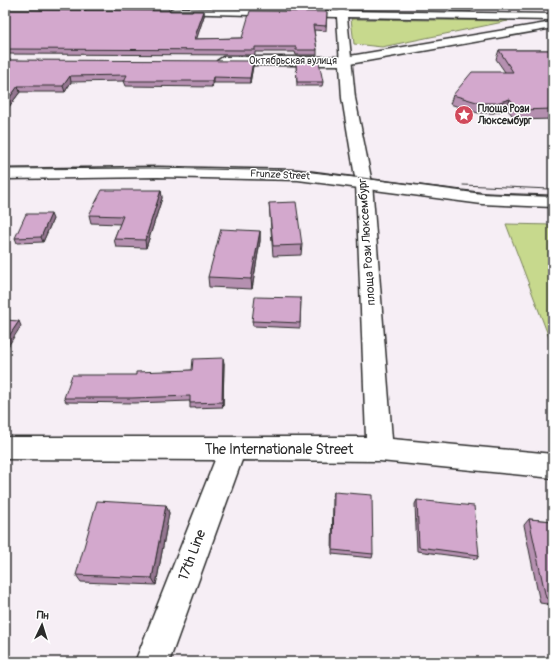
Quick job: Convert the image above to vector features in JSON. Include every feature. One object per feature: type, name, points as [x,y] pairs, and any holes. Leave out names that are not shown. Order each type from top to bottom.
[{"type":"street","points":[[5,10],[92,10]]},
{"type":"street","points":[[164,11],[342,12],[438,10],[553,16]]},
{"type":"street","name":"площа Рози Люксембург","points":[[342,12],[344,61],[359,164],[364,183],[380,449]]},
{"type":"street","name":"Октябрьская вулиця","points":[[213,61],[344,61],[553,25]]},
{"type":"street","name":"Frunze Street","points":[[5,174],[158,172],[298,175],[482,200],[553,202]]},
{"type":"street","name":"The Internationale Street","points":[[5,448],[380,449],[553,466]]},
{"type":"street","name":"17th Line","points":[[152,662],[233,448]]},
{"type":"green space","points":[[351,19],[508,21],[382,47],[354,44]]},
{"type":"green space","points":[[506,224],[553,225],[553,348]]},
{"type":"building","points":[[451,5],[471,5],[472,7],[452,6]]},
{"type":"building","points":[[5,10],[204,11],[194,39],[242,38],[250,11],[327,12],[326,26],[313,25],[317,50],[296,50],[296,47],[255,47],[255,50],[5,49]]},
{"type":"building","points":[[499,50],[553,50],[553,109],[519,110],[510,99],[496,103],[480,103],[453,95],[472,72],[513,72]]},
{"type":"building","points":[[5,60],[253,61],[250,78],[213,77],[212,81],[124,81],[127,75],[70,76],[63,86],[18,86],[5,104]]},
{"type":"building","points":[[296,62],[319,62],[323,82],[297,82]]},
{"type":"building","points":[[102,190],[161,190],[145,240],[114,239],[123,216],[89,215]]},
{"type":"building","points":[[296,202],[302,245],[273,246],[269,203]]},
{"type":"building","points":[[26,214],[51,214],[41,237],[15,238]]},
{"type":"building","points":[[221,229],[260,231],[251,279],[208,277]]},
{"type":"building","points":[[255,297],[301,298],[300,323],[252,321]]},
{"type":"building","points":[[5,320],[19,321],[5,342]]},
{"type":"building","points":[[223,358],[222,402],[190,403],[190,396],[64,398],[72,375],[136,375],[136,372],[192,370],[193,359]]},
{"type":"building","points":[[334,492],[372,495],[373,554],[333,550]]},
{"type":"building","points":[[417,500],[474,506],[479,555],[419,547]]},
{"type":"building","points":[[97,501],[166,505],[152,578],[76,575]]},
{"type":"building","points":[[529,519],[553,521],[553,599],[546,598]]},
{"type":"tram line","points":[[5,169],[152,168],[304,171],[488,193],[553,195]]},
{"type":"tram line","points":[[463,185],[549,189]]},
{"type":"place","name":"Площа Рози Люксембург","points":[[464,115]]}]
